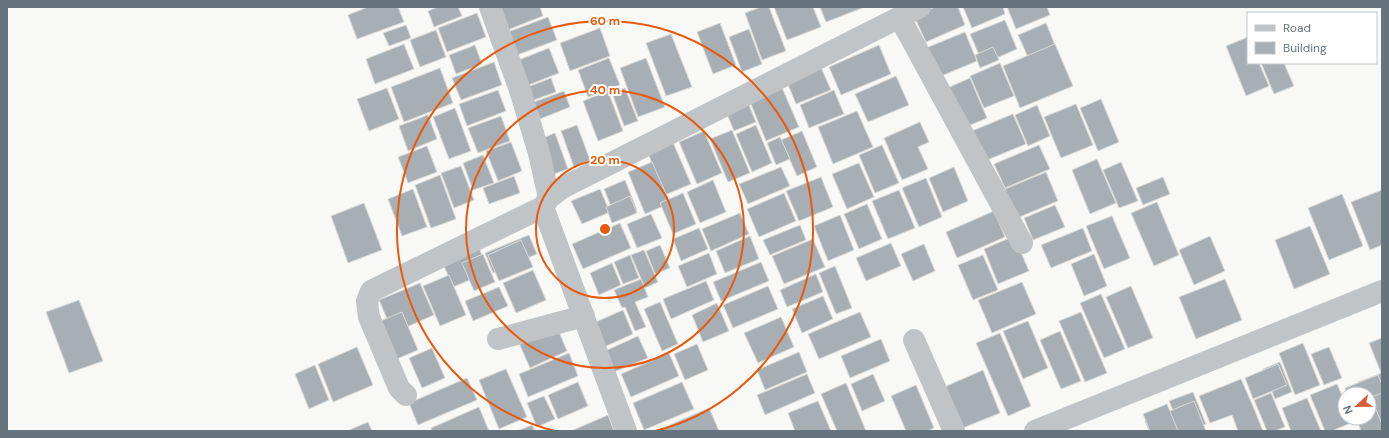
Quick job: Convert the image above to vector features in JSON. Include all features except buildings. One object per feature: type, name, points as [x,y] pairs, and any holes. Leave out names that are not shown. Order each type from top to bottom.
[{"type":"street","points":[[490,7],[508,54],[539,153],[546,203],[584,316],[626,431]]},
{"type":"street","points":[[406,394],[399,388],[368,317],[367,301],[371,291],[546,203],[562,188],[650,142],[920,7]]},
{"type":"street","points":[[900,18],[1022,243]]},
{"type":"street","points":[[1035,431],[1382,291]]},
{"type":"street","points":[[498,339],[584,316]]},
{"type":"street","points":[[914,340],[954,431]]}]
